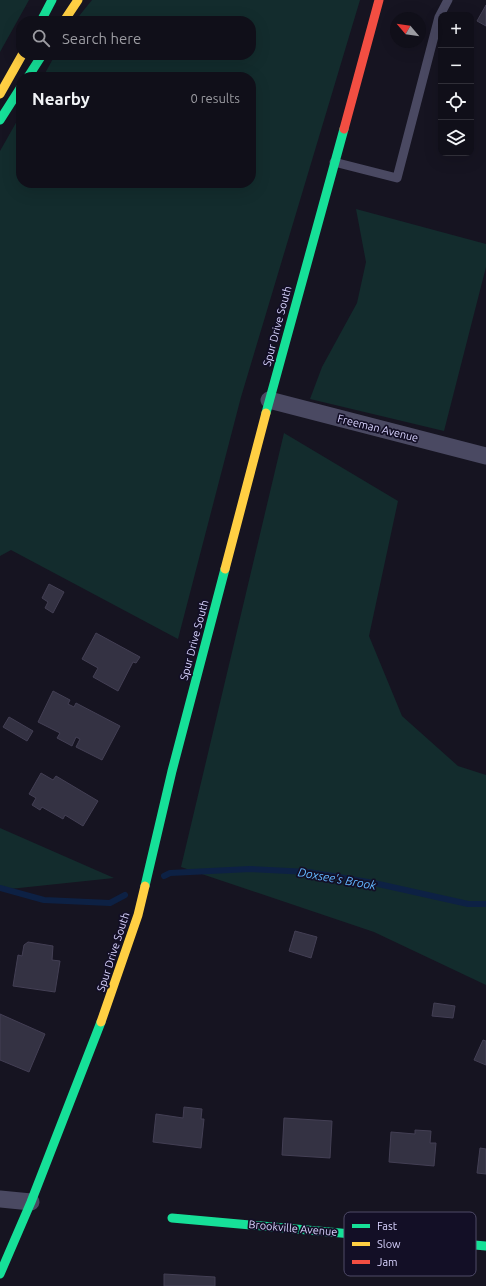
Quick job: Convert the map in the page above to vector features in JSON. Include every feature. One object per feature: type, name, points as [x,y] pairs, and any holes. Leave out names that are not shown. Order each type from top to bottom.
[{"type":"main road","points":[[43,16],[52,0]]},
{"type":"main road","points":[[67,16],[78,0]]},
{"type":"main road","name":"Spur Drive South","points":[[0,1274],[112,995],[138,915],[172,771],[269,400],[379,0]]},
{"type":"main road","points":[[0,94],[19,60]]},
{"type":"main road","points":[[31,72],[39,60]]},
{"type":"main road","points":[[0,120],[16,96]]},
{"type":"main road","name":"Brookville Avenue","points":[[172,1218],[344,1233]]},
{"type":"main road","name":"Brookville Avenue","points":[[476,1245],[486,1246]]},
{"type":"street","name":"Freeman Avenue","points":[[269,400],[486,456]]},
{"type":"street","points":[[0,1199],[30,1202]]},
{"type":"lane","points":[[334,162],[397,178],[439,17],[448,0]]},
{"type":"green space","points":[[0,0],[29,0],[20,16],[16,16],[16,23],[0,52]]},
{"type":"green space","points":[[92,0],[360,0],[241,397],[178,639],[11,550],[0,556],[0,151],[16,123],[16,188],[256,188],[256,72],[46,72],[52,60],[256,60],[256,16],[79,16]]},
{"type":"green space","points":[[356,209],[486,244],[486,267],[444,431],[310,399],[322,367],[357,303],[366,262]]},
{"type":"green space","points":[[284,433],[398,501],[369,636],[402,716],[458,766],[486,775],[486,985],[374,932],[181,867]]},
{"type":"green space","points":[[0,828],[114,878],[0,890]]},
{"type":"building","points":[[486,5],[486,26],[477,21]]},
{"type":"building","points":[[49,584],[64,592],[53,613],[45,608],[48,602],[42,598]]},
{"type":"building","points":[[96,633],[140,657],[136,663],[133,662],[118,691],[93,677],[98,668],[82,659]]},
{"type":"building","points":[[53,691],[70,700],[68,704],[74,707],[76,703],[120,726],[102,760],[76,747],[80,739],[76,737],[72,746],[57,738],[60,733],[38,722]]},
{"type":"building","points":[[9,717],[33,731],[27,741],[3,727]]},
{"type":"building","points":[[41,773],[53,780],[56,776],[98,801],[83,826],[65,815],[63,819],[42,807],[40,810],[32,805],[36,798],[29,794]]},
{"type":"building","points":[[295,931],[317,937],[311,958],[289,951]]},
{"type":"building","points":[[28,942],[53,946],[52,960],[60,961],[55,992],[13,986],[18,955],[22,956],[24,945]]},
{"type":"building","points":[[434,1003],[455,1006],[453,1018],[432,1016]]},
{"type":"building","points":[[0,1014],[45,1034],[29,1072],[0,1060]]},
{"type":"building","points":[[483,1040],[486,1041],[486,1065],[474,1060]]},
{"type":"building","points":[[184,1107],[202,1109],[201,1119],[204,1119],[201,1148],[153,1142],[156,1114],[183,1118]]},
{"type":"building","points":[[284,1118],[332,1121],[330,1158],[282,1155]]},
{"type":"building","points":[[415,1130],[431,1131],[430,1143],[436,1143],[434,1166],[389,1162],[391,1132],[415,1134]]},
{"type":"building","points":[[480,1148],[486,1149],[486,1174],[477,1173]]},
{"type":"building","points":[[164,1274],[215,1277],[215,1286],[164,1286]]},
{"type":"waterway","name":"Doxsee's Brook","points":[[164,876],[170,873],[250,869],[309,872],[374,883],[468,904],[486,904]]},
{"type":"waterway","name":"Doxsee's Brook","points":[[0,888],[44,900],[110,903],[125,895]]},
{"type":"traffic: fast","points":[[44,16],[52,0]]},
{"type":"traffic: fast","points":[[31,72],[39,60]]},
{"type":"traffic: fast","points":[[0,120],[16,95]]},
{"type":"traffic: fast","points":[[266,413],[344,129]]},
{"type":"traffic: fast","points":[[145,886],[172,771],[225,569]]},
{"type":"traffic: fast","points":[[0,1274],[31,1202],[101,1022]]},
{"type":"traffic: fast","points":[[172,1218],[344,1233]]},
{"type":"traffic: fast","points":[[476,1245],[486,1246]]},
{"type":"traffic: slow","points":[[67,16],[78,0]]},
{"type":"traffic: slow","points":[[0,94],[19,60]]},
{"type":"traffic: slow","points":[[225,569],[266,413]]},
{"type":"traffic: slow","points":[[101,1022],[138,915],[145,886]]},
{"type":"traffic: jam","points":[[344,129],[379,0]]}]
